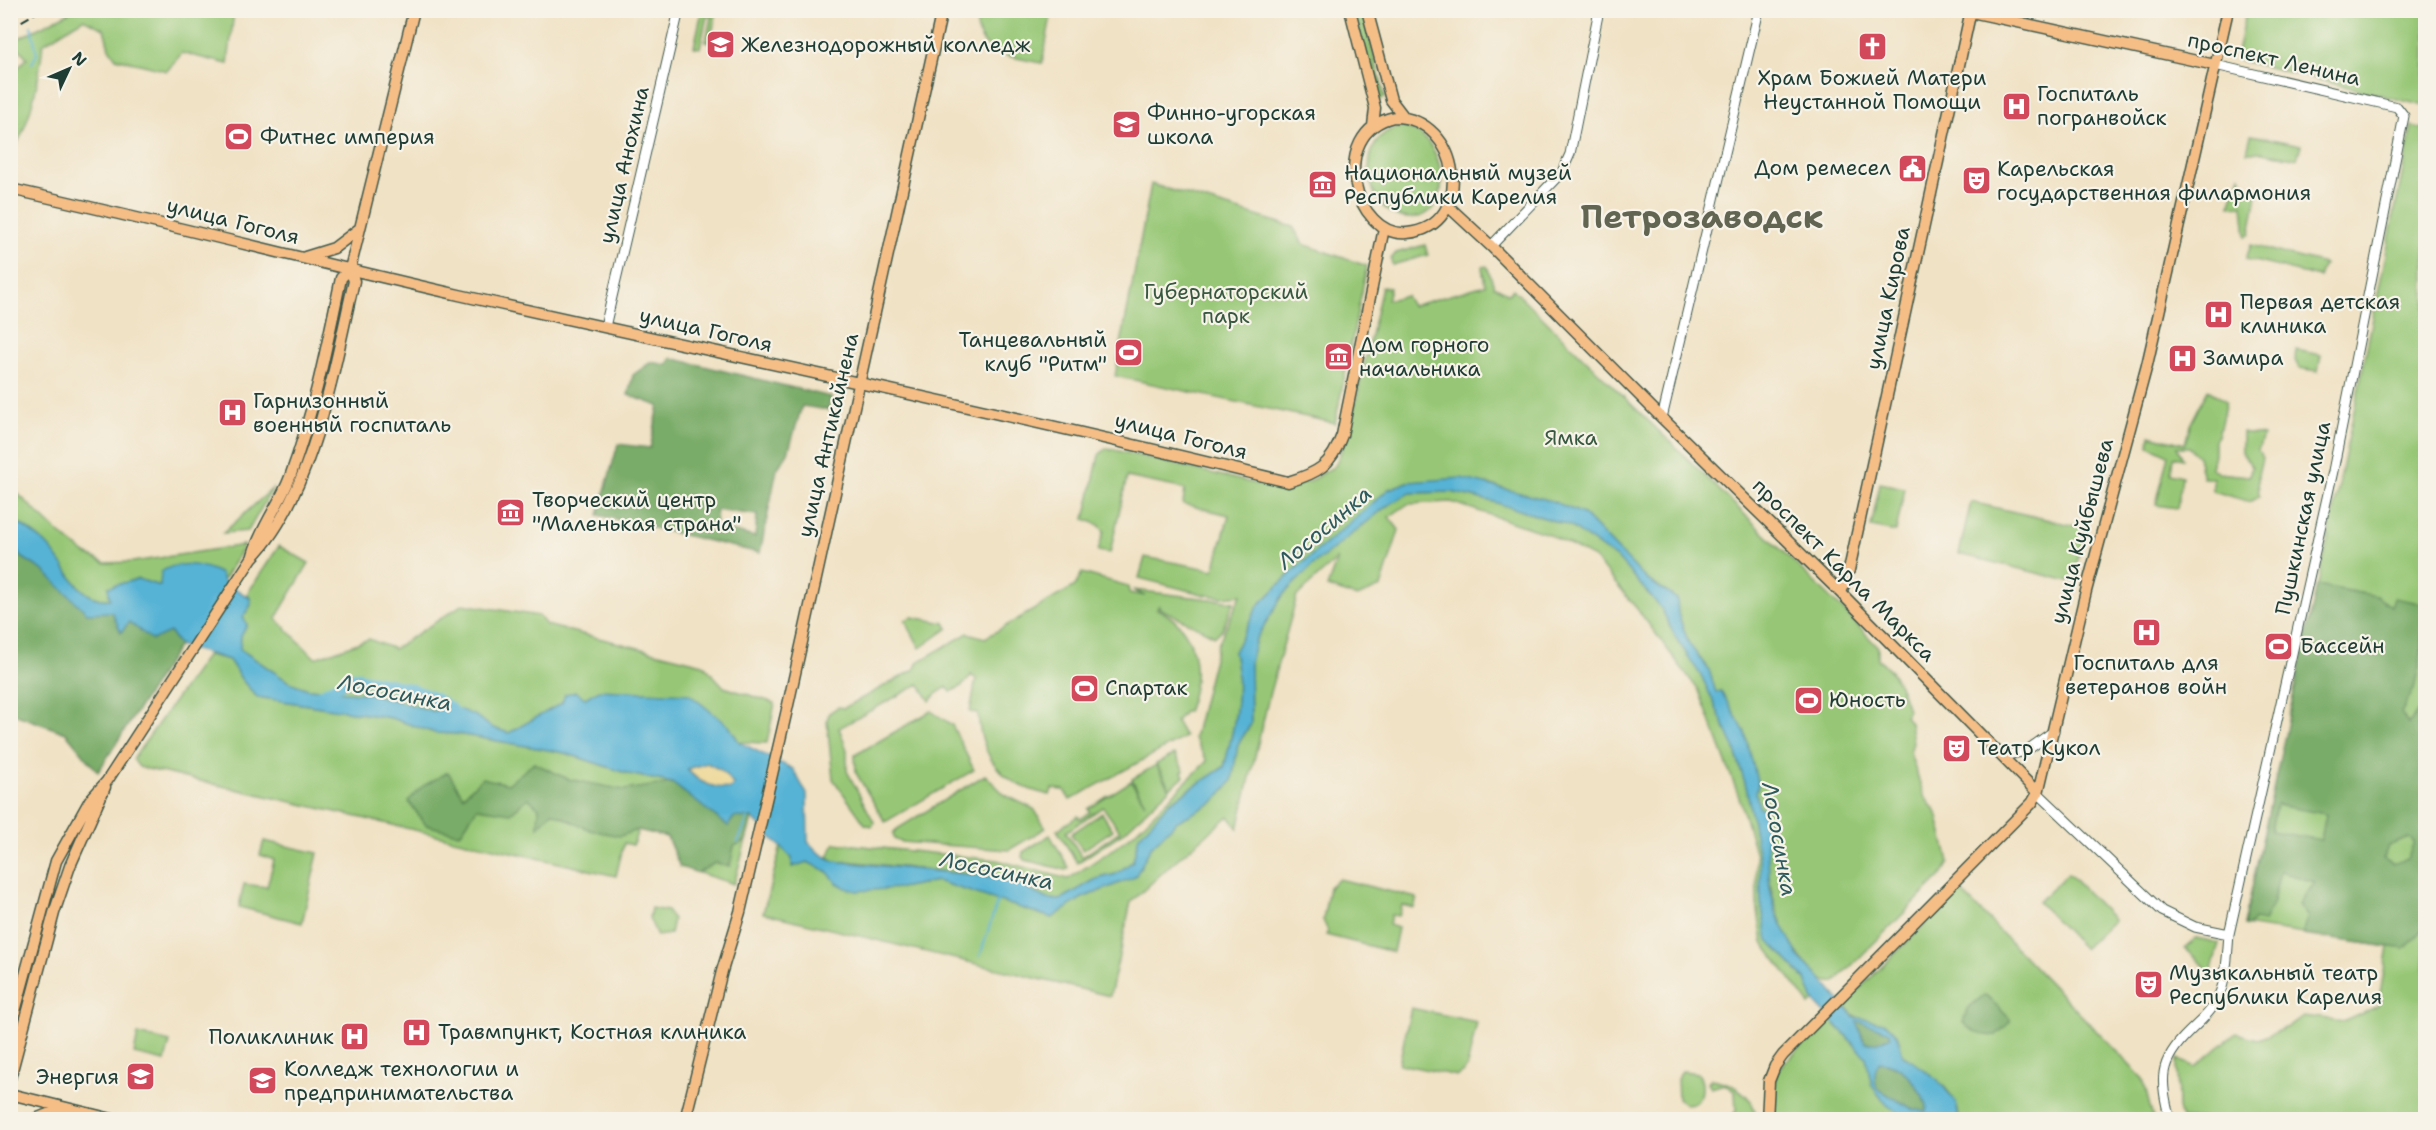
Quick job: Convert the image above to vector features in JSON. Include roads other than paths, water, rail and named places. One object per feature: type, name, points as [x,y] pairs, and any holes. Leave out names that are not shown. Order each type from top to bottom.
[{"type":"main road","points":[[10,1030],[56,861],[90,800],[107,781],[134,741],[252,558],[266,544],[285,513],[304,467],[325,402],[354,281],[350,268],[359,228],[414,10]]},
{"type":"main road","name":"улица Антикайнена","points":[[685,1119],[750,867],[786,714],[801,635],[812,598],[942,10]]},
{"type":"main road","points":[[1350,10],[1375,108],[1373,126]]},
{"type":"main road","points":[[1367,10],[1391,100],[1404,117]]},
{"type":"main road","name":"улица Куйбышева","points":[[1767,1119],[1768,1087],[1774,1066],[1818,1017],[2032,803],[2038,793],[2086,591],[2152,343],[2228,10]]},
{"type":"main road","name":"проспект Ленина","points":[[1968,11],[2215,65]]},
{"type":"main road","name":"улица Кирова","points":[[1841,593],[1849,570],[1968,11]]},
{"type":"main road","points":[[1404,117],[1417,121],[1429,129],[1446,149],[1453,168],[1452,188],[1449,207],[1438,219],[1420,230],[1396,233],[1384,228],[1375,220],[1363,201],[1353,173],[1353,160],[1358,145],[1373,126],[1382,120],[1404,117]]},
{"type":"main road","name":"улица Гоголя","points":[[10,189],[860,385],[1087,433],[1288,482],[1312,475],[1336,453],[1342,435],[1384,228]]},
{"type":"main road","name":"проспект Карла Маркса","points":[[1449,207],[1841,593],[2038,793]]},
{"type":"main road","points":[[303,258],[334,249],[359,228]]},
{"type":"main road","points":[[10,1078],[54,913],[70,866],[99,804],[107,781]]},
{"type":"main road","points":[[10,1094],[116,1119]]},
{"type":"main road","points":[[33,1119],[63,1108]]},
{"type":"street","name":"улица Анохина","points":[[605,327],[679,10]]},
{"type":"street","points":[[1491,246],[1562,172],[1570,154],[1599,10]]},
{"type":"street","points":[[1662,418],[1759,10]]},
{"type":"street","name":"проспект Ленина","points":[[2215,65],[2397,107],[2401,110]]},
{"type":"street","name":"Пушкинская улица","points":[[2170,1119],[2166,1101],[2164,1068],[2167,1058],[2175,1046],[2214,1005],[2224,980],[2229,934],[2337,451],[2403,122],[2401,110]]},
{"type":"street","points":[[2002,756],[2026,751],[2054,731]]},
{"type":"street","name":"проспект Карла Маркса","points":[[2038,793],[2162,910],[2195,927],[2229,934]]},
{"type":"water","points":[[1461,478],[1552,501],[1583,514],[1646,579],[1677,599],[1678,614],[1689,644],[1709,670],[1716,693],[1721,691],[1745,732],[1758,785],[1756,793],[1759,807],[1765,809],[1770,888],[1776,913],[1799,957],[1854,1017],[1883,1023],[1893,1029],[1897,1034],[1903,1055],[1937,1079],[1956,1102],[1959,1119],[1913,1119],[1905,1117],[1887,1105],[1872,1086],[1866,1057],[1814,1001],[1806,980],[1768,940],[1761,903],[1760,863],[1747,790],[1734,747],[1702,677],[1676,638],[1661,608],[1619,560],[1570,526],[1494,502],[1452,492],[1409,493],[1387,506],[1313,565],[1283,595],[1256,639],[1250,662],[1251,724],[1238,744],[1232,781],[1214,802],[1176,822],[1151,847],[1135,877],[1082,898],[1052,918],[937,881],[900,888],[857,891],[846,888],[837,883],[827,871],[807,862],[792,867],[792,858],[752,818],[734,817],[728,826],[672,783],[629,774],[565,753],[458,734],[435,733],[391,718],[257,697],[229,660],[179,645],[170,632],[152,640],[129,622],[121,632],[112,612],[87,613],[44,571],[20,556],[11,535],[10,518],[45,543],[73,580],[89,595],[99,599],[110,599],[108,587],[138,579],[160,586],[161,572],[175,566],[199,566],[221,574],[223,581],[250,598],[251,605],[243,617],[247,625],[241,636],[240,649],[289,682],[308,689],[372,694],[433,711],[447,705],[474,715],[493,728],[509,733],[562,703],[565,694],[576,692],[585,698],[599,690],[689,694],[729,726],[739,742],[793,769],[807,794],[808,842],[818,852],[833,861],[1005,878],[1047,899],[1060,900],[1096,879],[1116,874],[1133,861],[1139,836],[1169,803],[1224,767],[1234,724],[1237,696],[1238,681],[1234,652],[1258,606],[1291,573],[1389,489],[1408,482]],"holes":[[[707,763],[721,770],[734,785],[730,789],[712,786],[696,778],[687,769]],[[1857,1021],[1890,1032],[1891,1036],[1875,1043],[1866,1043],[1862,1038]],[[1880,1062],[1888,1064],[1909,1076],[1927,1105],[1926,1111],[1914,1110],[1878,1089],[1875,1079]]]},
{"type":"waterway","points":[[31,26],[37,54],[32,63]]},
{"type":"waterway","name":"Лососинка","points":[[316,698],[353,677],[423,693],[436,699],[458,716]]},
{"type":"waterway","points":[[738,842],[748,818]]},
{"type":"waterway","points":[[980,956],[998,899]]},
{"type":"railway","points":[[10,28],[41,10]]},
{"type":"place","name":"Железнодорожный колледж","points":[[720,45]]},
{"type":"place","name":"Храм Божией Матери Неустанной Помощи","points":[[1872,47]]},
{"type":"place","name":"Госпиталь погранвойск","points":[[2016,106]]},
{"type":"place","name":"Финно-угорская школа","points":[[1126,125]]},
{"type":"place","name":"Фитнес империя","points":[[239,137]]},
{"type":"place","name":"Дом ремесел","points":[[1912,168]]},
{"type":"place","name":"Карельская государственная филармония","points":[[1976,181]]},
{"type":"place","name":"Национальный музей Республики Карелия","points":[[1323,185]]},
{"type":"place","name":"Первая детская клиника","points":[[2219,314]]},
{"type":"place","name":"Танцевальный клуб \"Ритм\"","points":[[1128,352]]},
{"type":"place","name":"Дом горного начальника","points":[[1338,357]]},
{"type":"place","name":"Замира","points":[[2182,358]]},
{"type":"place","name":"Гарнизонный военный госпиталь","points":[[232,413]]},
{"type":"place","name":"Творческий центр \"Маленькая страна\"","points":[[511,512]]},
{"type":"place","name":"Госпиталь для ветеранов войн","points":[[2146,632]]},
{"type":"place","name":"Бассейн","points":[[2279,646]]},
{"type":"place","name":"Спартак","points":[[1084,688]]},
{"type":"place","name":"Юность","points":[[1808,700]]},
{"type":"place","name":"Театр Кукол","points":[[1956,748]]},
{"type":"place","name":"Музыкальный театр Республики Карелия","points":[[2148,985]]},
{"type":"place","name":"Травмпункт, Костная клиника","points":[[417,1032]]},
{"type":"place","name":"Поликлиник","points":[[355,1037]]},
{"type":"place","name":"Энергия","points":[[140,1077]]},
{"type":"place","name":"Колледж технологии и предпринимательства","points":[[263,1081]]},
{"type":"district","name":"Петрозаводск","points":[[1702,216]]},
{"type":"park label","name":"Губернаторский парк","points":[[1226,304]]},
{"type":"park label","name":"Ямка","points":[[1571,438]]}]
